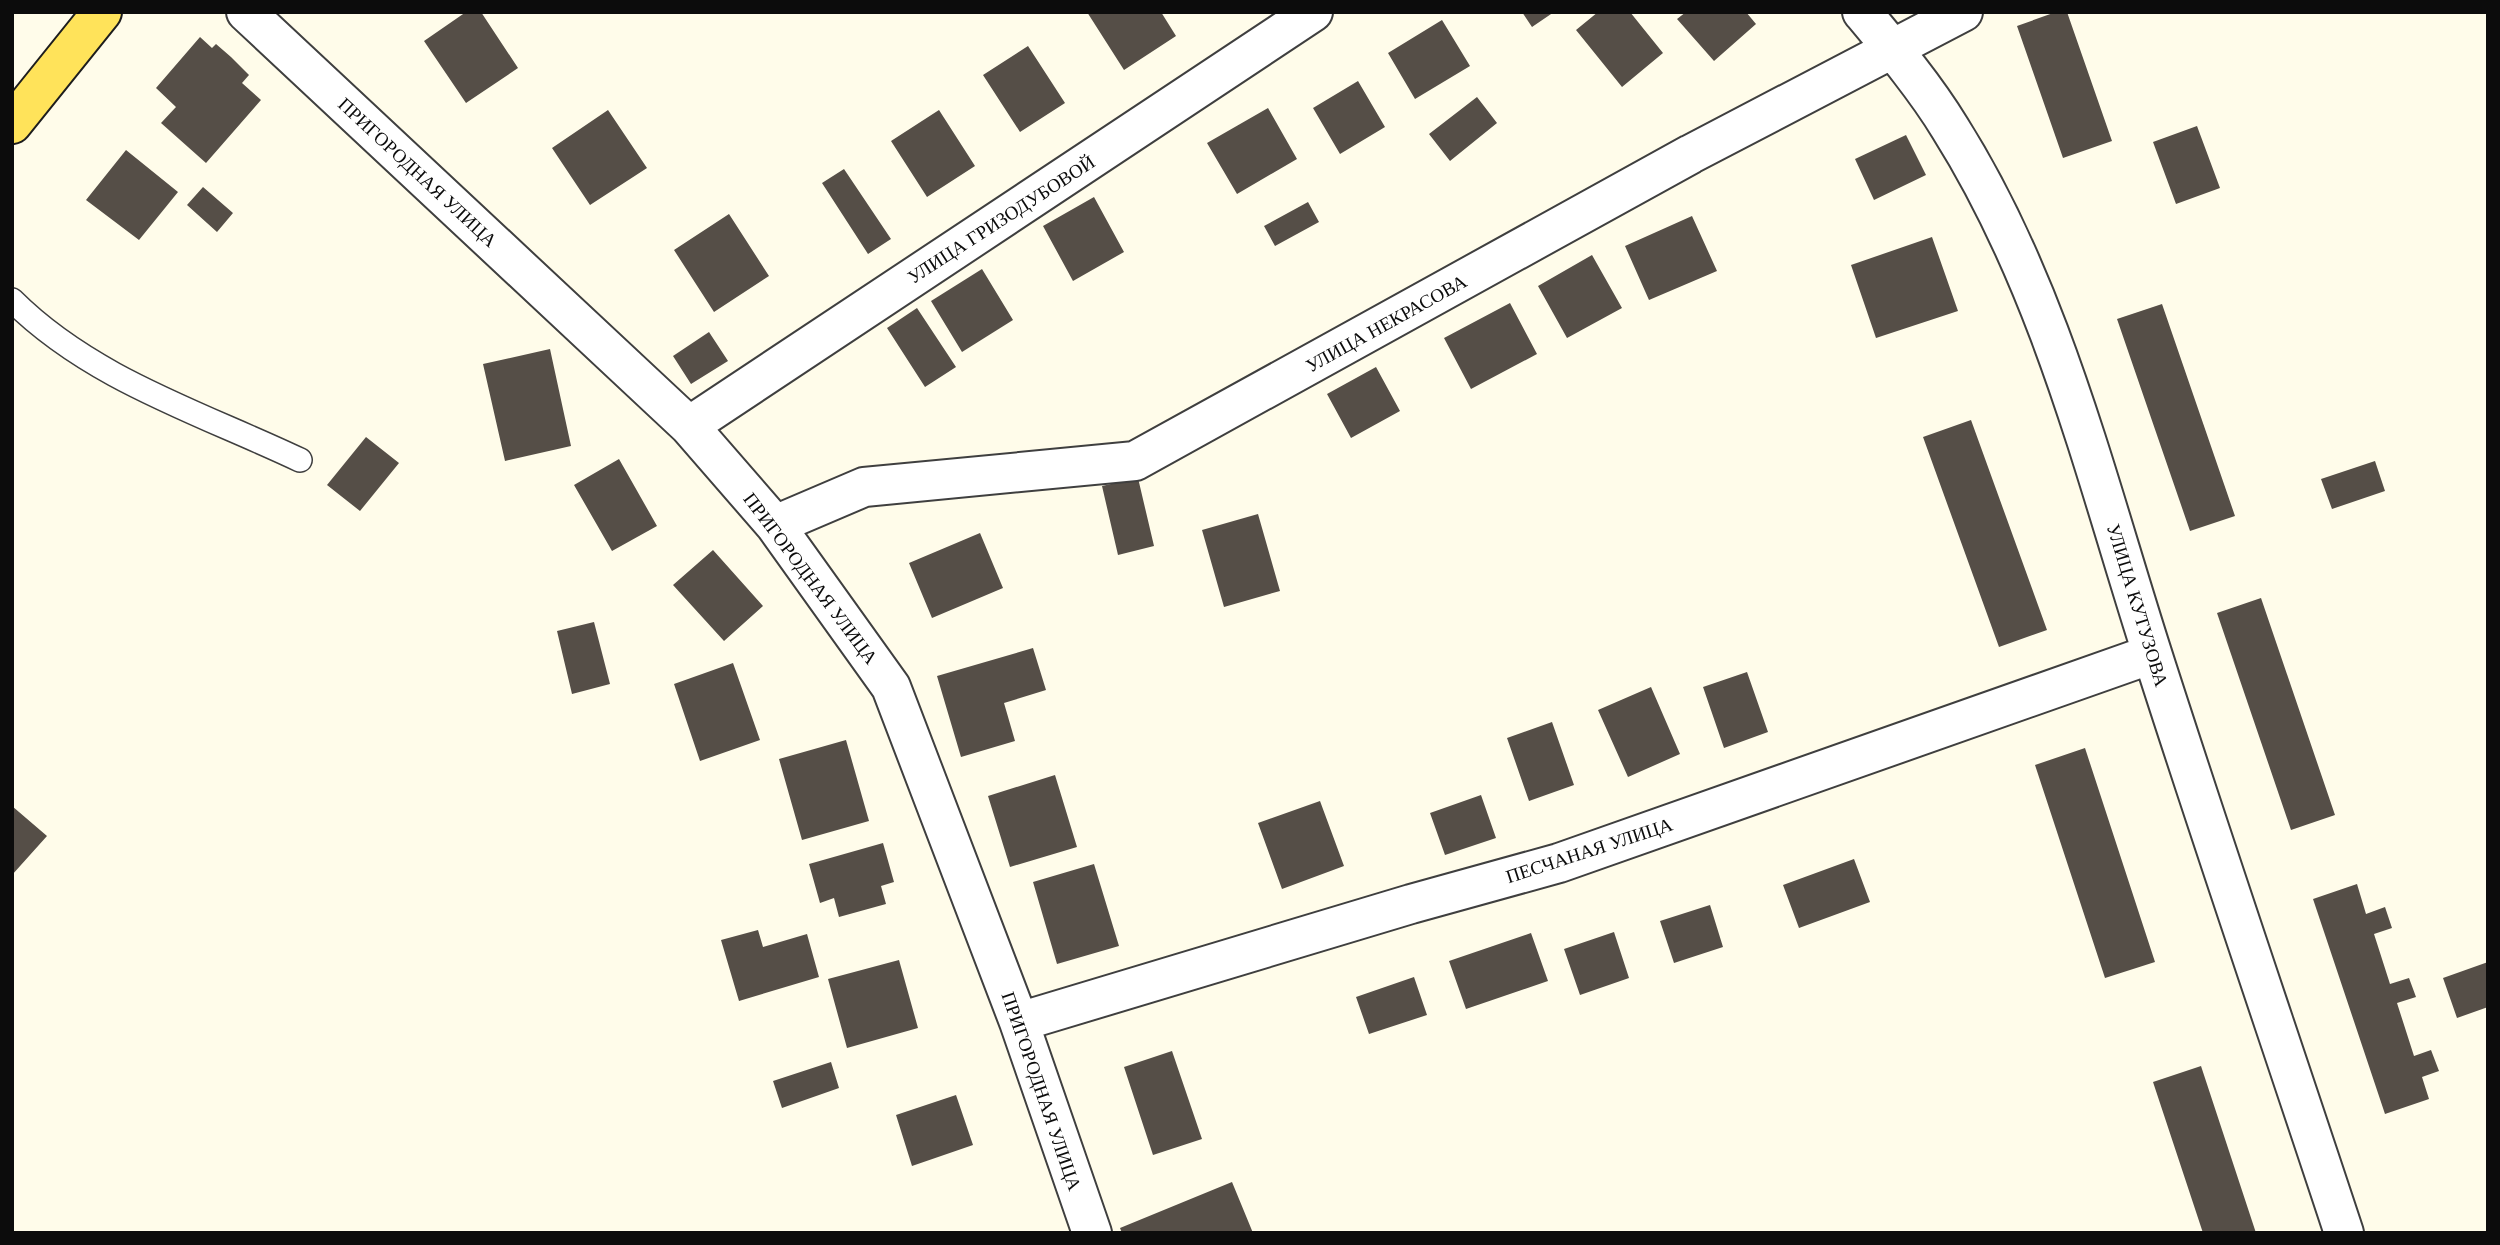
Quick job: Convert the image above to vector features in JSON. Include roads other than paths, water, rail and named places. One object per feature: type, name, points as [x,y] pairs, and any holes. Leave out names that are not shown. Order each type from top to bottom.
[{"type":"main road","points":[[12,124],[102,12]]},
{"type":"street","name":"ПРИГОРОДНАЯ УЛИЦА","points":[[246,12],[689,426],[775,525],[891,687],[1019,1022],[1092,1233]]},
{"type":"street","name":"УЛИЦА ГРИЗОДУБОВОЙ","points":[[689,426],[1313,12]]},
{"type":"street","name":"УЛИЦА КУТУЗОВА","points":[[1861,12],[1893,49],[1951,128],[1996,212],[2039,306],[2074,401],[2152,654],[2344,1233]]},
{"type":"street","name":"УЛИЦА НЕКРАСОВА","points":[[775,525],[864,487],[1135,461],[1691,154],[1963,12]]},
{"type":"street","name":"ПЕСЧАНАЯ УЛИЦА","points":[[1019,1022],[1398,908],[1559,863],[2152,654]]},
{"type":"lane","points":[[12,300],[28,315],[126,383],[300,460]]}]
